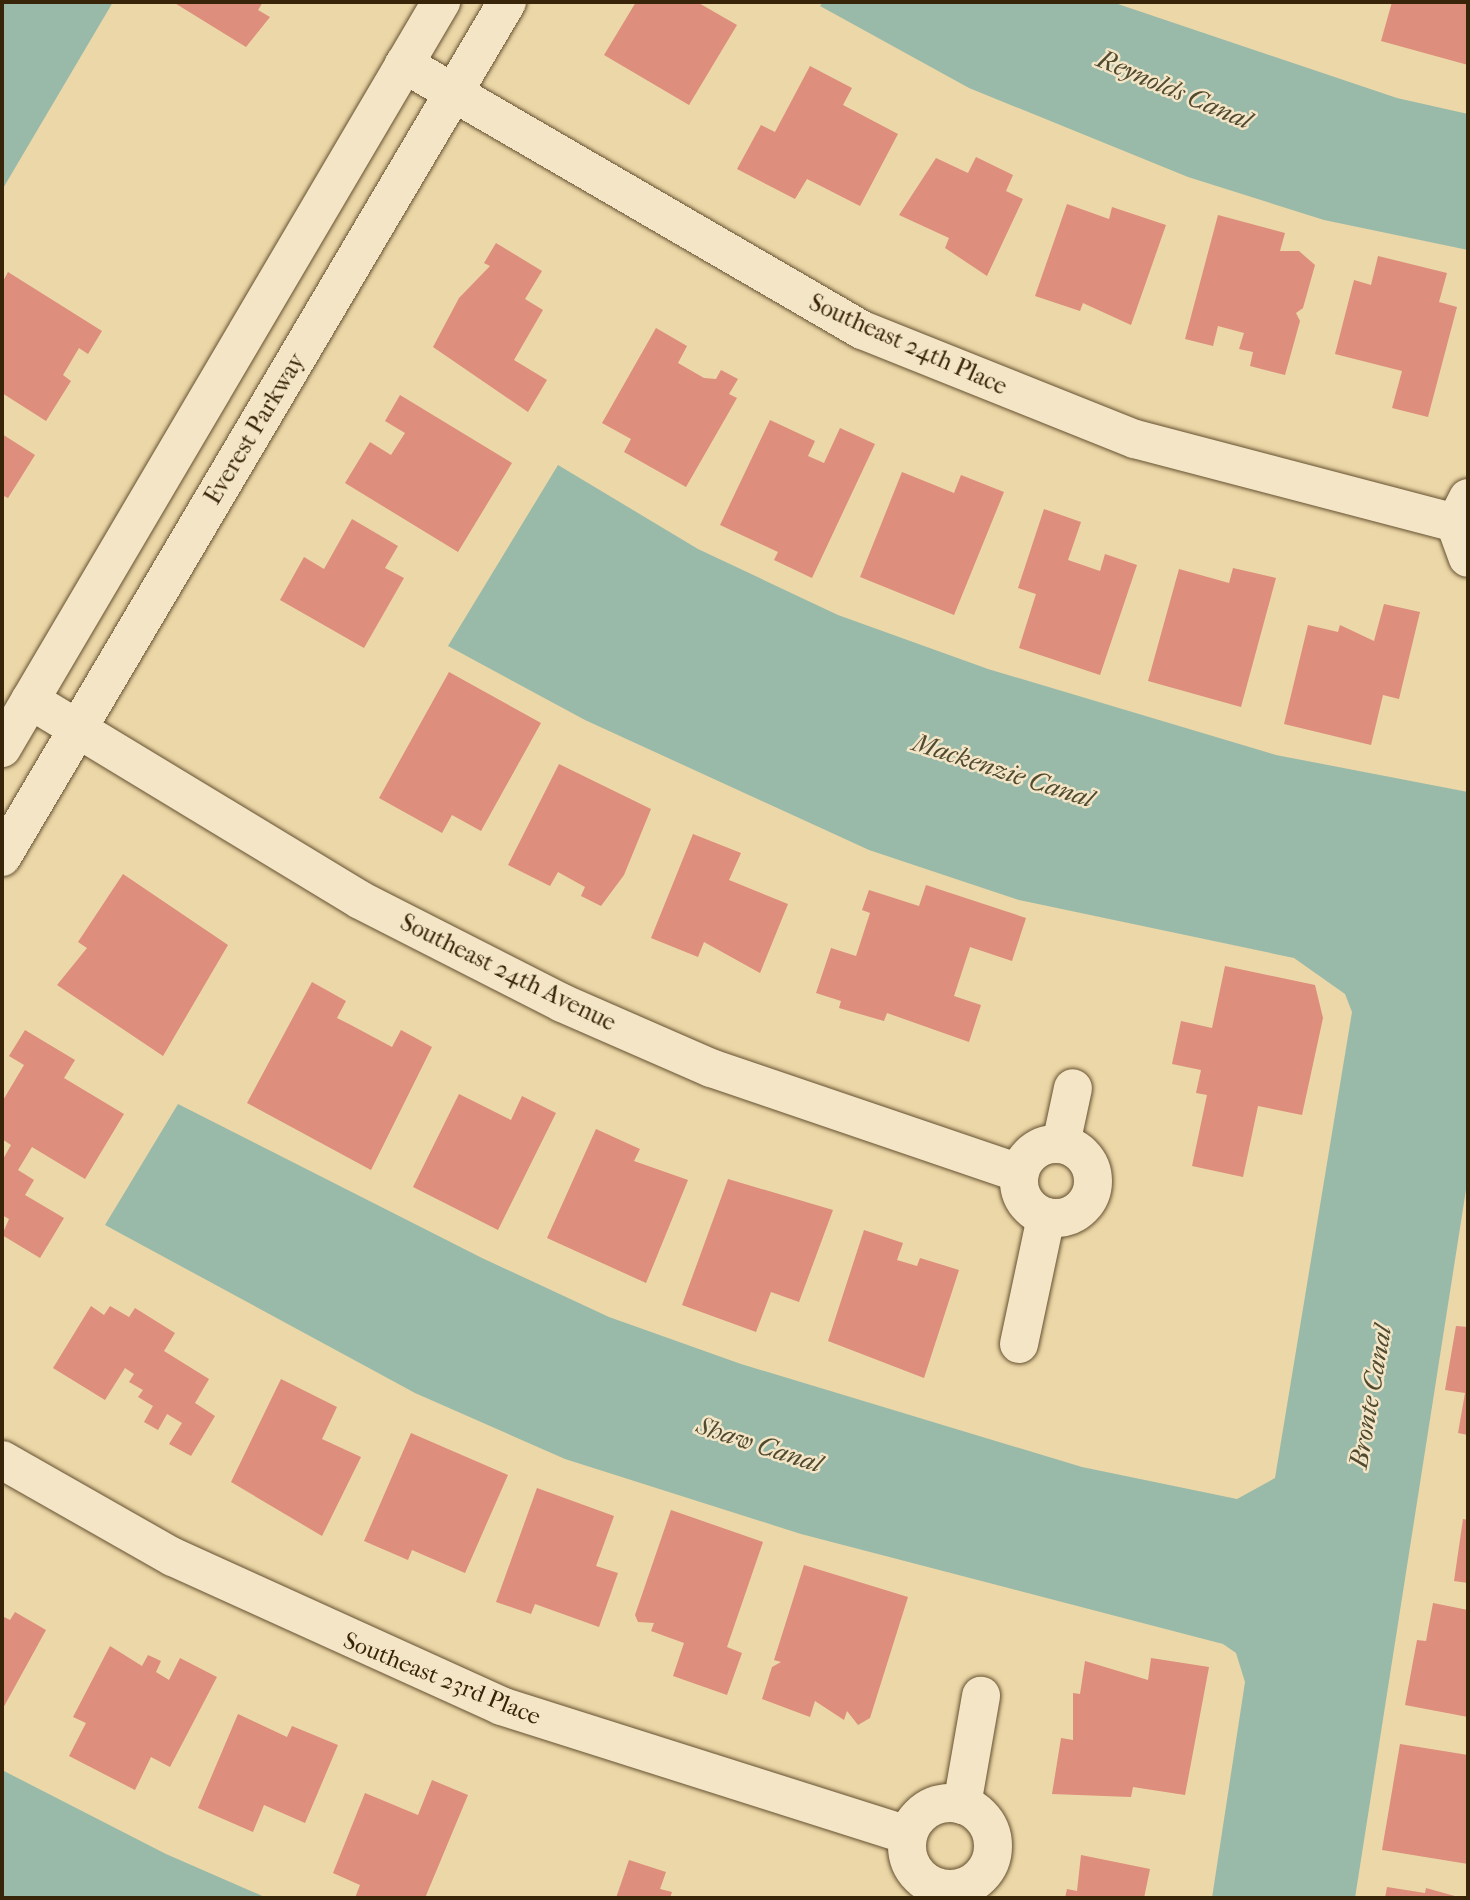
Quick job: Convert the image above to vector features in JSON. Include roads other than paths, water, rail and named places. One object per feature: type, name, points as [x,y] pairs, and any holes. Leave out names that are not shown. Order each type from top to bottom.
[{"type":"street","points":[[2,748],[441,2]]},
{"type":"street","name":"Everest Parkway","points":[[2,857],[507,2]]},
{"type":"street","name":"Southeast 24th Place","points":[[404,64],[759,274],[862,330],[958,372],[1135,439],[1462,511],[1468,558]]},
{"type":"street","name":"Southeast 24th Avenue","points":[[30,700],[360,900],[562,1003],[711,1068],[1020,1173]]},
{"type":"street","points":[[1061,1144],[1073,1088]]},
{"type":"street","points":[[1061,1144],[1088,1161],[1091,1194],[1068,1216],[1046,1217],[1021,1195],[1020,1173],[1039,1147],[1061,1144]]},
{"type":"street","points":[[1019,1343],[1046,1217]]},
{"type":"street","name":"Southeast 23rd Place","points":[[2,1460],[186,1563],[501,1706],[908,1835]]},
{"type":"street","points":[[962,1805],[981,1696]]},
{"type":"street","points":[[962,1805],[985,1821],[993,1847],[974,1882],[947,1894],[914,1872],[908,1835],[923,1812],[962,1805]]},
{"type":"water","points":[[2,2],[113,2],[2,190]]},
{"type":"water","name":"Reynolds Canal","points":[[823,2],[1112,2],[1397,98],[1468,114],[1468,250],[1324,220],[1188,177],[969,88],[820,6]]},
{"type":"water","points":[[558,465],[698,549],[838,615],[988,669],[1276,755],[1468,792],[1468,1177],[1355,1898],[1212,1898],[1245,1682],[1236,1653],[1223,1644],[801,1534],[565,1459],[415,1393],[105,1225],[178,1104],[482,1258],[609,1317],[741,1364],[1082,1467],[1237,1499],[1275,1478],[1352,1012],[1345,994],[1294,958],[1019,900],[869,850],[585,720],[448,646]]},
{"type":"water","points":[[2,1770],[166,1854],[267,1898],[2,1898]]},
{"type":"water label","name":"Mackenzie Canal","points":[[1003,771]]},
{"type":"water label","name":"Bronte Canal","points":[[1371,1397]]},
{"type":"water label","name":"Shaw Canal","points":[[759,1445]]}]
